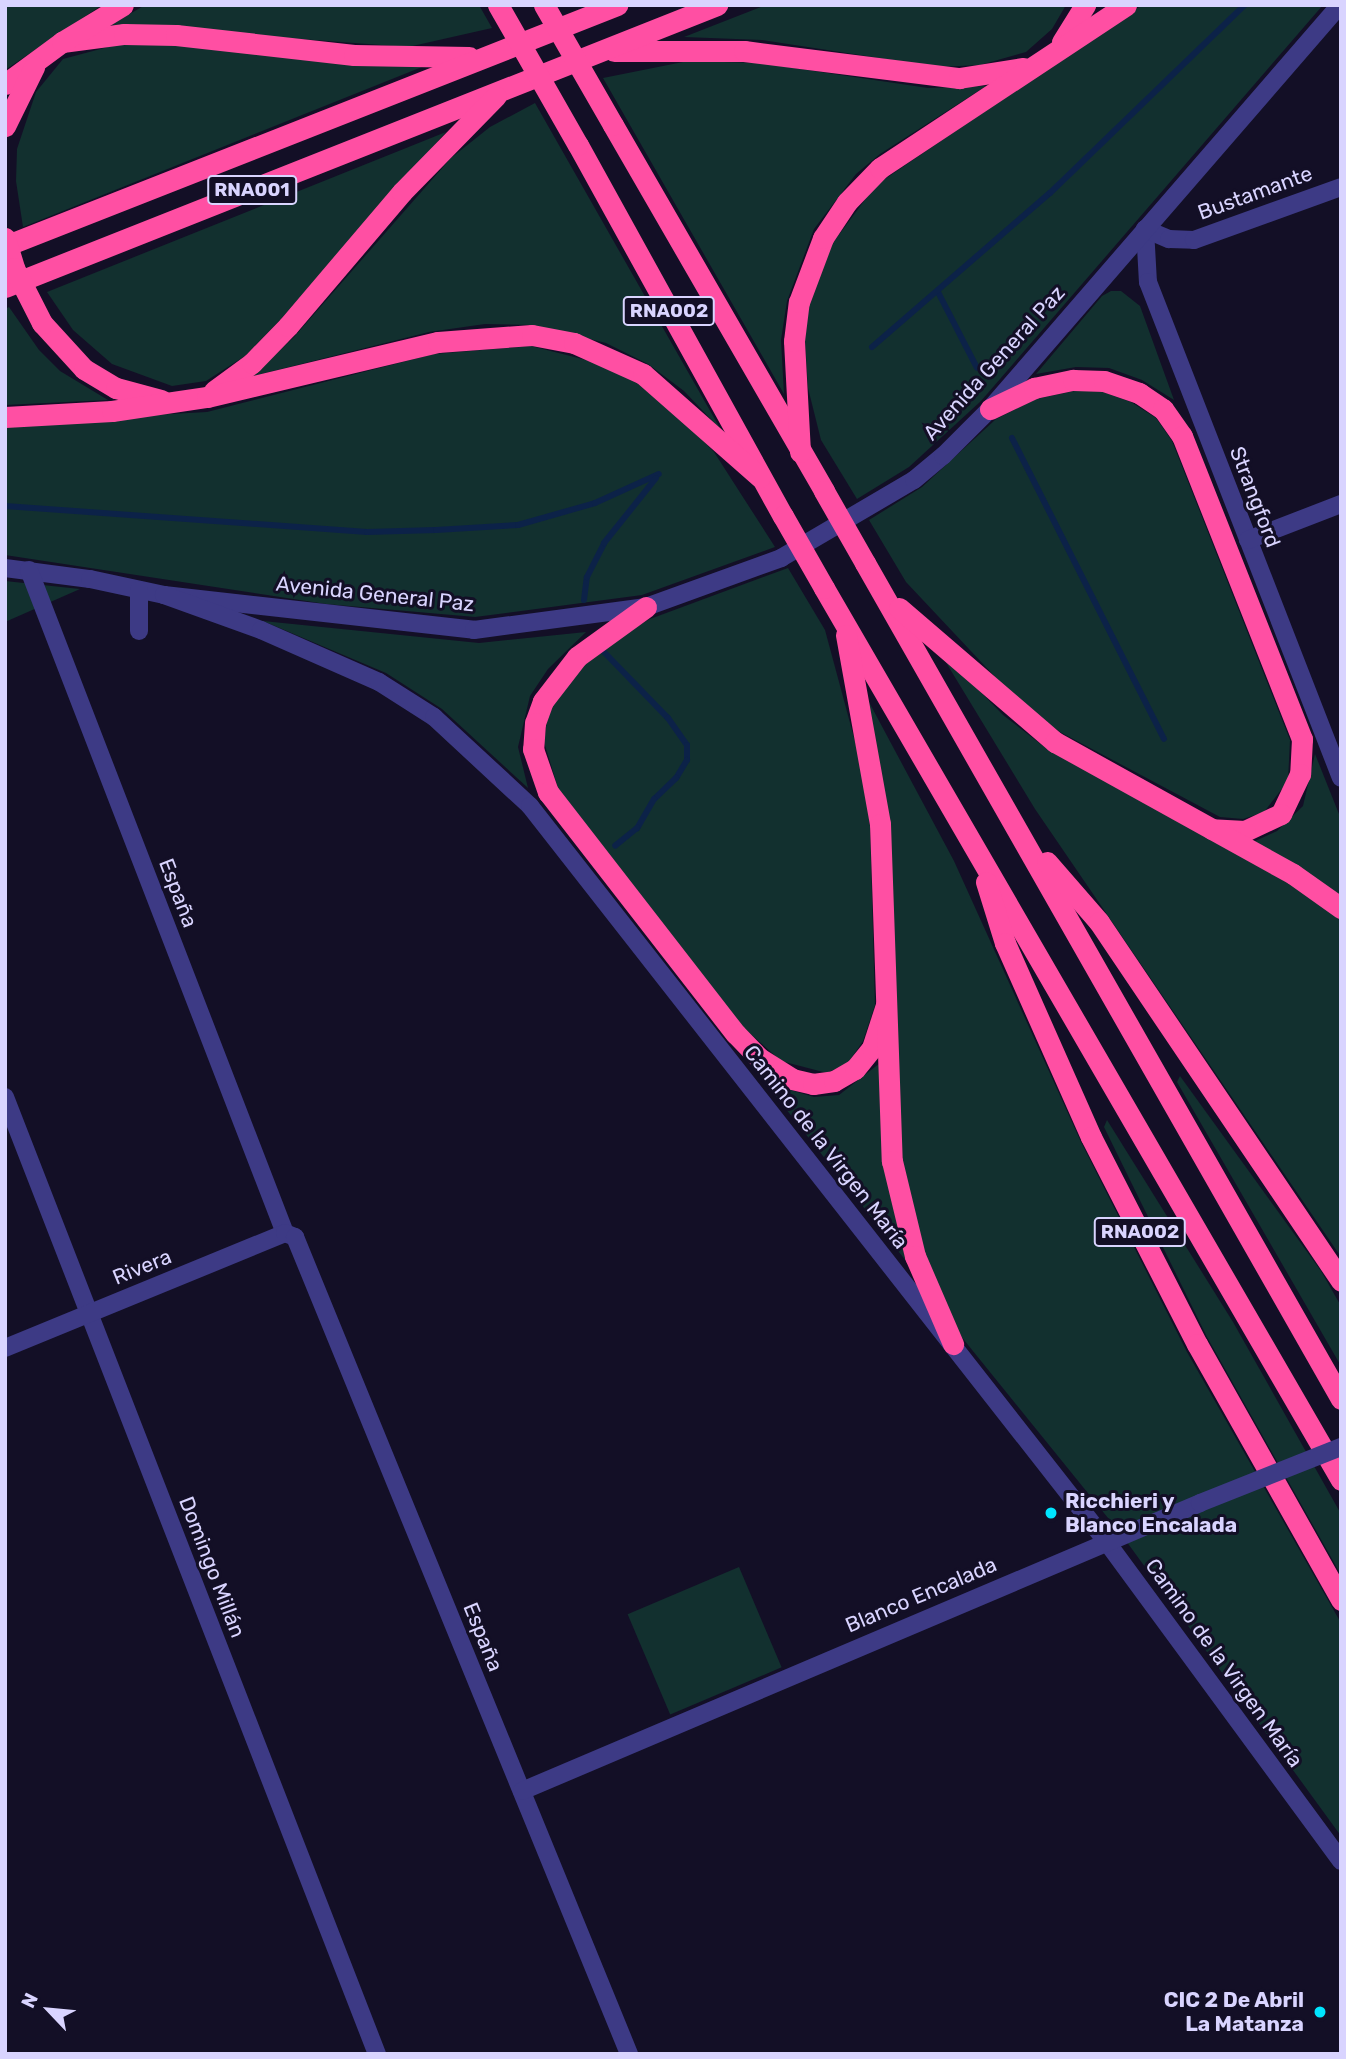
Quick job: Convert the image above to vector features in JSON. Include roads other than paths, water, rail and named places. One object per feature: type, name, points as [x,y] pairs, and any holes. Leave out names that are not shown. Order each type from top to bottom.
[{"type":"highway","points":[[5,85],[62,42],[123,5]]},
{"type":"highway","name":"RNA002","points":[[498,5],[760,477],[1341,1479]]},
{"type":"highway","name":"RNA002","points":[[544,5],[1016,824],[1341,1399]]},
{"type":"highway","name":"RNA001","points":[[5,246],[617,5]]},
{"type":"highway","name":"RNA001","points":[[5,287],[717,5]]},
{"type":"highway","points":[[601,51],[744,51],[959,78],[1045,59],[1085,5]]},
{"type":"highway","points":[[800,452],[794,341],[799,302],[823,238],[847,202],[880,168],[1126,5]]},
{"type":"highway","points":[[62,42],[124,34],[177,35],[354,55],[485,56]]},
{"type":"highway","points":[[5,126],[39,59]]},
{"type":"highway","points":[[207,397],[252,363],[288,326],[402,192],[499,92]]},
{"type":"highway","points":[[5,238],[14,268],[42,323],[84,369],[116,388],[170,402]]},
{"type":"highway","points":[[5,417],[112,411],[207,397],[438,342],[532,335],[584,347],[643,374],[760,477]]},
{"type":"highway","points":[[990,409],[1034,388],[1073,380],[1104,381],[1139,393],[1172,421],[1302,739],[1300,774],[1280,814],[1265,825],[1245,831],[1212,829]]},
{"type":"highway","points":[[884,595],[1055,742],[1293,874],[1341,908]]},
{"type":"highway","points":[[646,607],[602,635],[557,678],[535,723],[533,749],[540,776],[582,836],[759,1058],[792,1079],[813,1084],[834,1081],[855,1069],[872,1048],[886,1005]]},
{"type":"highway","points":[[843,620],[880,824],[892,1161],[901,1210],[953,1344]]},
{"type":"highway","name":"RNA002","points":[[1016,824],[1099,922],[1341,1281]]},
{"type":"highway","name":"RNA002","points":[[976,847],[1005,943],[1091,1137],[1196,1344],[1341,1600]]},
{"type":"street","name":"Avenida General Paz","points":[[5,568],[164,595],[474,630],[646,607],[781,558],[914,480],[990,409],[1340,5]]},
{"type":"street","name":"Bustamante","points":[[1145,229],[1169,239],[1194,240],[1341,187]]},
{"type":"street","name":"Strangford","points":[[1145,229],[1148,282],[1341,778]]},
{"type":"street","points":[[1172,421],[1198,413]]},
{"type":"street","points":[[1248,540],[1341,504]]},
{"type":"street","name":"España","points":[[29,570],[290,1235],[629,2054]]},
{"type":"street","points":[[139,590],[139,631]]},
{"type":"street","name":"Camino de la Virgen María","points":[[164,595],[261,630],[379,682],[434,717],[515,791],[1106,1541],[1341,1861]]},
{"type":"street","points":[[1302,739],[1310,733],[1325,739]]},
{"type":"street","points":[[515,791],[540,776]]},
{"type":"street","name":"Domingo Millán","points":[[5,1097],[377,2054]]},
{"type":"street","name":"Rivera","points":[[5,1348],[290,1235]]},
{"type":"street","name":"Blanco Encalada","points":[[522,1791],[1106,1541],[1341,1447]]},
{"type":"waterway","points":[[872,347],[1050,193],[1245,5]]},
{"type":"waterway","points":[[938,292],[977,368]]},
{"type":"waterway","points":[[1012,438],[1164,739]]},
{"type":"waterway","points":[[5,506],[367,532],[436,530],[518,525],[595,503],[659,474]]},
{"type":"waterway","points":[[584,600],[587,577],[604,543],[656,478]]},
{"type":"waterway","points":[[604,652],[668,718],[687,745],[687,760],[676,778],[654,799],[637,828],[615,846]]},
{"type":"place","name":"Ricchieri y Blanco Encalada","points":[[1051,1513]]},
{"type":"place","name":"CIC 2 De Abril La Matanza","points":[[1320,2012]]}]
